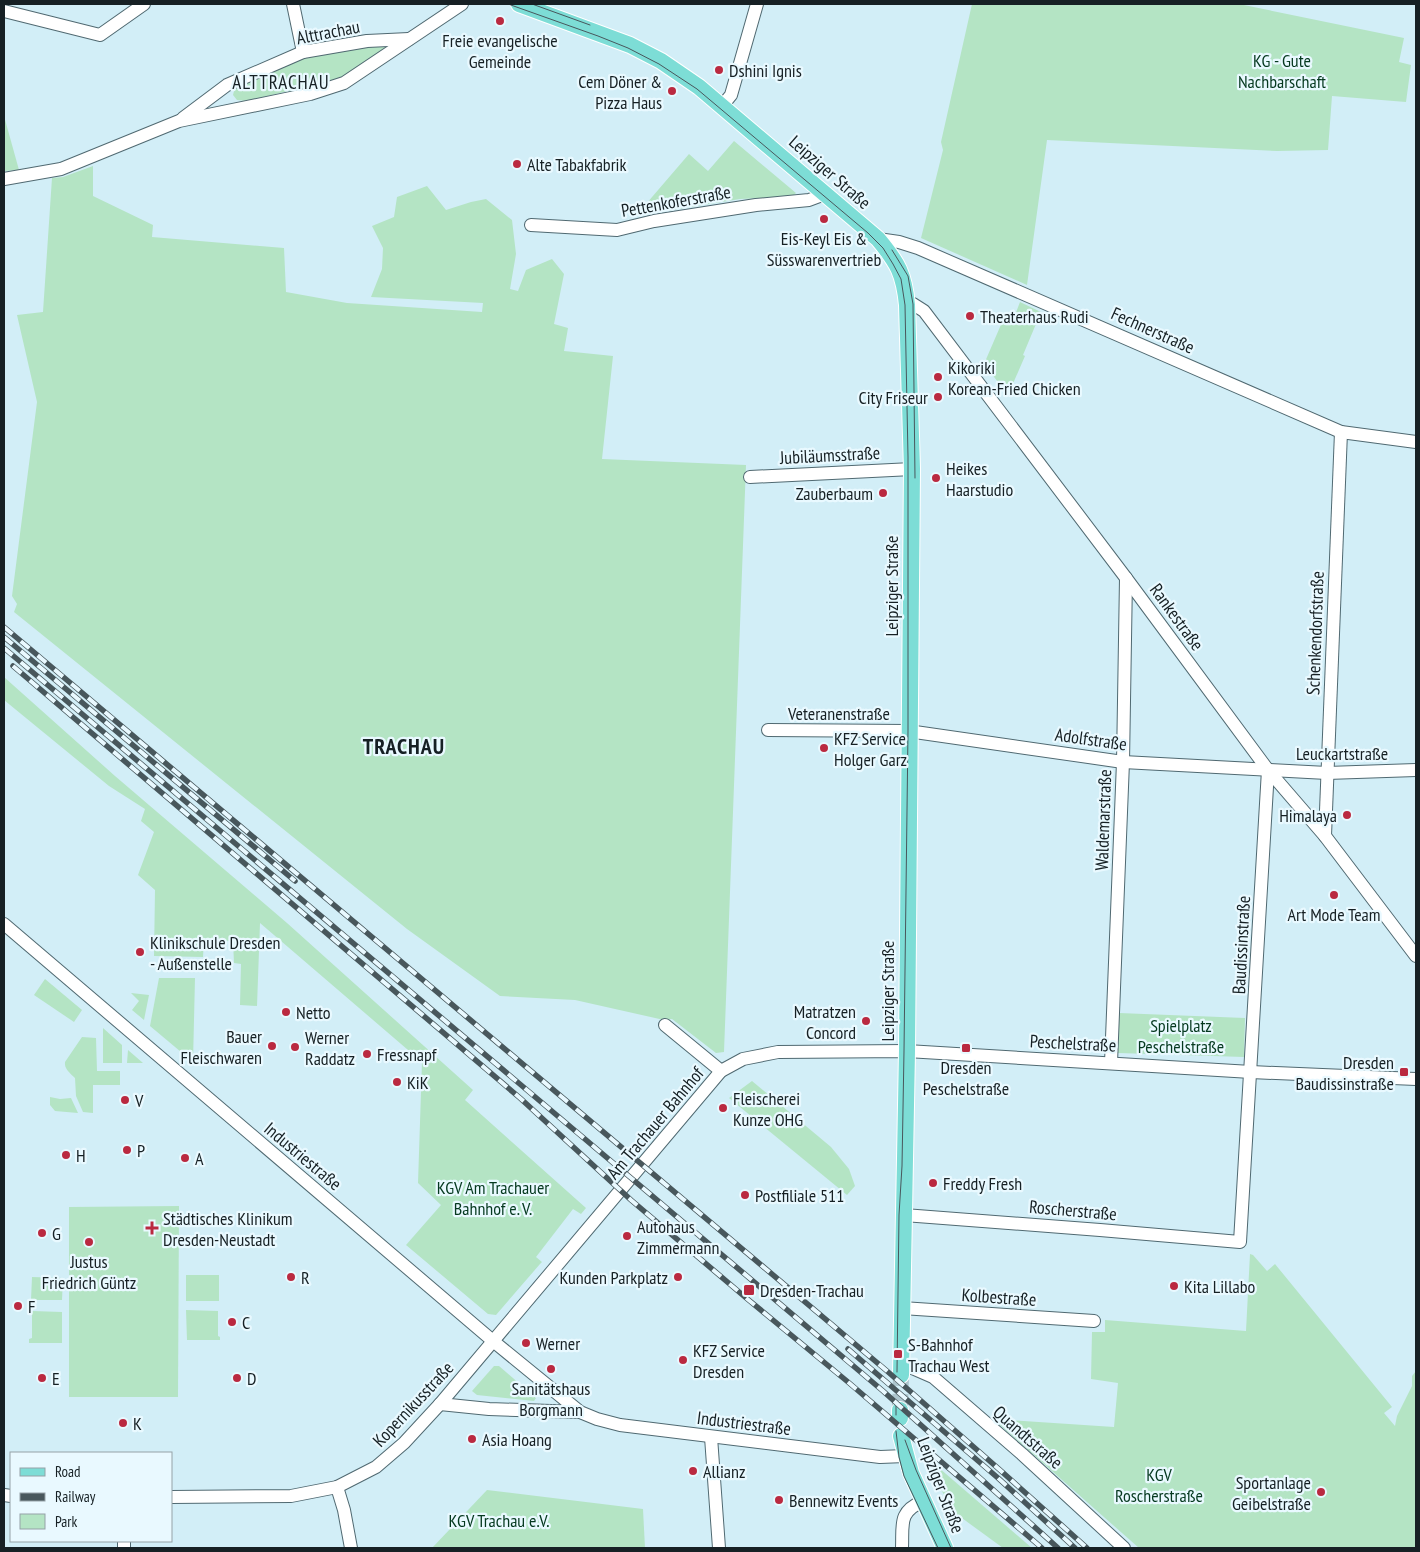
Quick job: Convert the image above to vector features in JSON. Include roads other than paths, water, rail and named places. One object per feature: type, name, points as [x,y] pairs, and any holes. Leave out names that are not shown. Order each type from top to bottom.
[{"type":"main road","name":"Leipziger Straße","points":[[518,4],[630,45],[669,66],[699,87],[878,239],[893,258],[905,286],[912,469],[907,1051],[901,1369]]},
{"type":"main road","name":"Leipziger Straße","points":[[901,1436],[905,1456],[945,1548]]},
{"type":"street","points":[[4,11],[100,35],[144,4]]},
{"type":"street","points":[[293,4],[303,52]]},
{"type":"street","name":"Alttrachau","points":[[4,178],[61,169],[179,121],[310,94],[344,83],[462,4]]},
{"type":"street","points":[[722,106],[731,95],[757,4]]},
{"type":"street","name":"Alttrachau","points":[[179,121],[227,85],[303,52],[367,41],[411,39]]},
{"type":"street","name":"Pettenkoferstraße","points":[[531,225],[617,230],[654,220],[756,205],[809,200],[825,194]]},
{"type":"street","name":"Fechnerstraße","points":[[878,239],[899,242],[918,248],[1340,432],[1416,442]]},
{"type":"street","name":"Rankestraße","points":[[907,305],[913,304],[924,311],[1126,578],[1268,770],[1325,836],[1416,956]]},
{"type":"street","name":"Schenkendorfstraße","points":[[1325,836],[1340,432]]},
{"type":"street","name":"Jubiläumsstraße","points":[[750,477],[912,469]]},
{"type":"street","name":"Waldemarstraße","points":[[1111,1063],[1123,762],[1126,578]]},
{"type":"street","name":"Veteranenstraße","points":[[768,730],[909,731]]},
{"type":"street","name":"Adolfstraße","points":[[909,731],[1123,762],[1268,770]]},
{"type":"street","name":"Leuckartstraße","points":[[1268,770],[1327,773],[1416,770]]},
{"type":"street","name":"Baudissinstraße","points":[[1240,1242],[1268,770]]},
{"type":"street","name":"Industriestraße","points":[[4,924],[493,1341],[580,1412],[620,1425],[874,1456],[905,1456]]},
{"type":"street","points":[[665,1025],[721,1071]]},
{"type":"street","name":"Peschelstraße","points":[[907,1051],[1251,1072],[1416,1079]]},
{"type":"street","name":"Am Trachauer Bahnhof","points":[[493,1341],[721,1071],[743,1059],[778,1052],[907,1051]]},
{"type":"street","name":"Roscherstraße","points":[[904,1215],[1240,1242]]},
{"type":"street","name":"Kolbestraße","points":[[902,1308],[1094,1321]]},
{"type":"street","name":"Kopernikusstraße","points":[[172,1497],[291,1496],[337,1487],[376,1467],[404,1443],[493,1341]]},
{"type":"street","name":"Quandtstraße","points":[[901,1369],[933,1377],[1022,1454],[1124,1548]]},
{"type":"street","name":"Industriestraße","points":[[440,1404],[489,1409],[580,1412]]},
{"type":"street","points":[[711,1437],[719,1548]]},
{"type":"street","points":[[337,1487],[344,1510],[351,1548]]},
{"type":"street","points":[[902,1548],[903,1520],[906,1512],[913,1505],[923,1501]]},
{"type":"tunnel","points":[[900,1410],[901,1375]]},
{"type":"tram line","points":[[508,4],[628,48],[659,64],[697,89],[868,233],[883,248],[901,279],[905,305],[908,457],[908,731],[897,1372]]},
{"type":"tram line","points":[[532,4],[590,25]]},
{"type":"tram line","points":[[892,250],[908,276],[913,304],[915,478]]},
{"type":"tram line","points":[[896,1406],[896,1415]]},
{"type":"tram line","points":[[896,1431],[899,1457],[904,1476],[938,1548]]},
{"type":"tram line","points":[[905,1440],[916,1470],[951,1548]]},
{"type":"railway","points":[[4,627],[887,1371],[1087,1548]]},
{"type":"railway","points":[[4,637],[295,881]]},
{"type":"railway","points":[[4,648],[883,1391],[1058,1548]]},
{"type":"railway","points":[[13,666],[520,1098],[631,1200],[1042,1548]]},
{"type":"railway","points":[[848,1349],[998,1478],[1075,1548]]},
{"type":"place","name":"Freie evangelische Gemeinde","points":[[500,21]]},
{"type":"place","name":"Dshini Ignis","points":[[719,70]]},
{"type":"place","name":"Cem Döner & Pizza Haus","points":[[672,91]]},
{"type":"place","name":"Alte Tabakfabrik","points":[[517,164]]},
{"type":"place","name":"Eis-Keyl Eis & Süsswarenvertrieb","points":[[824,219]]},
{"type":"place","name":"Theaterhaus Rudi","points":[[970,316]]},
{"type":"place","name":"Kikoriki Korean-Fried Chicken","points":[[938,377]]},
{"type":"place","name":"City Friseur","points":[[938,397]]},
{"type":"place","name":"Heikes Haarstudio","points":[[936,478]]},
{"type":"place","name":"Zauberbaum","points":[[883,493]]},
{"type":"place","name":"KFZ Service Holger Garz","points":[[824,748]]},
{"type":"place","name":"Himalaya","points":[[1347,815]]},
{"type":"place","name":"Art Mode Team","points":[[1334,895]]},
{"type":"place","name":"Klinikschule Dresden - Außenstelle","points":[[140,952]]},
{"type":"place","name":"Netto","points":[[286,1012]]},
{"type":"place","name":"Matratzen Concord","points":[[866,1021]]},
{"type":"place","name":"Bauer Fleischwaren","points":[[272,1046]]},
{"type":"place","name":"Werner Raddatz","points":[[295,1047]]},
{"type":"place","name":"Dresden Peschelstraße","points":[[966,1048]]},
{"type":"place","name":"Fressnapf","points":[[367,1054]]},
{"type":"place","name":"Dresden Baudissinstraße","points":[[1404,1072]]},
{"type":"place","name":"KiK","points":[[397,1082]]},
{"type":"place","name":"V","points":[[125,1100]]},
{"type":"place","name":"Fleischerei Kunze OHG","points":[[723,1108]]},
{"type":"place","name":"P","points":[[127,1150]]},
{"type":"place","name":"H","points":[[66,1155]]},
{"type":"place","name":"A","points":[[185,1158]]},
{"type":"place","name":"Freddy Fresh","points":[[933,1183]]},
{"type":"place","name":"Postfiliale 511","points":[[745,1195]]},
{"type":"place","name":"Städtisches Klinikum Dresden-Neustadt","points":[[152,1228]]},
{"type":"place","name":"G","points":[[42,1233]]},
{"type":"place","name":"Autohaus Zimmermann","points":[[627,1236]]},
{"type":"place","name":"Justus Friedrich Güntz","points":[[89,1242]]},
{"type":"place","name":"R","points":[[291,1277]]},
{"type":"place","name":"Kunden Parkplatz","points":[[678,1277]]},
{"type":"place","name":"Kita Lillabo","points":[[1174,1286]]},
{"type":"place","name":"Dresden-Trachau","points":[[749,1290]]},
{"type":"place","name":"F","points":[[18,1306]]},
{"type":"place","name":"C","points":[[232,1322]]},
{"type":"place","name":"Werner","points":[[526,1343]]},
{"type":"place","name":"S-Bahnhof Trachau West","points":[[898,1354]]},
{"type":"place","name":"KFZ Service Dresden","points":[[683,1360]]},
{"type":"place","name":"Sanitätshaus Borgmann","points":[[551,1369]]},
{"type":"place","name":"E","points":[[42,1378]]},
{"type":"place","name":"D","points":[[237,1378]]},
{"type":"place","name":"K","points":[[123,1423]]},
{"type":"place","name":"Asia Hoang","points":[[472,1439]]},
{"type":"place","name":"Allianz","points":[[693,1471]]},
{"type":"place","name":"Sportanlage Geibelstraße","points":[[1321,1492]]},
{"type":"place","name":"Bennewitz Events","points":[[779,1500]]},
{"type":"district","name":"ALTTRACHAU","points":[[281,82]]},
{"type":"district","name":"TRACHAU","points":[[404,746]]},
{"type":"park label","name":"KG - Gute Nachbarschaft","points":[[1282,70]]},
{"type":"park label","name":"Spielplatz Peschelstraße","points":[[1181,1035]]},
{"type":"park label","name":"KGV Am Trachauer Bahnhof e. V.","points":[[493,1197]]},
{"type":"park label","name":"KGV Roscherstraße","points":[[1159,1484]]},
{"type":"park label","name":"KGV Trachau e.V.","points":[[499,1520]]}]
